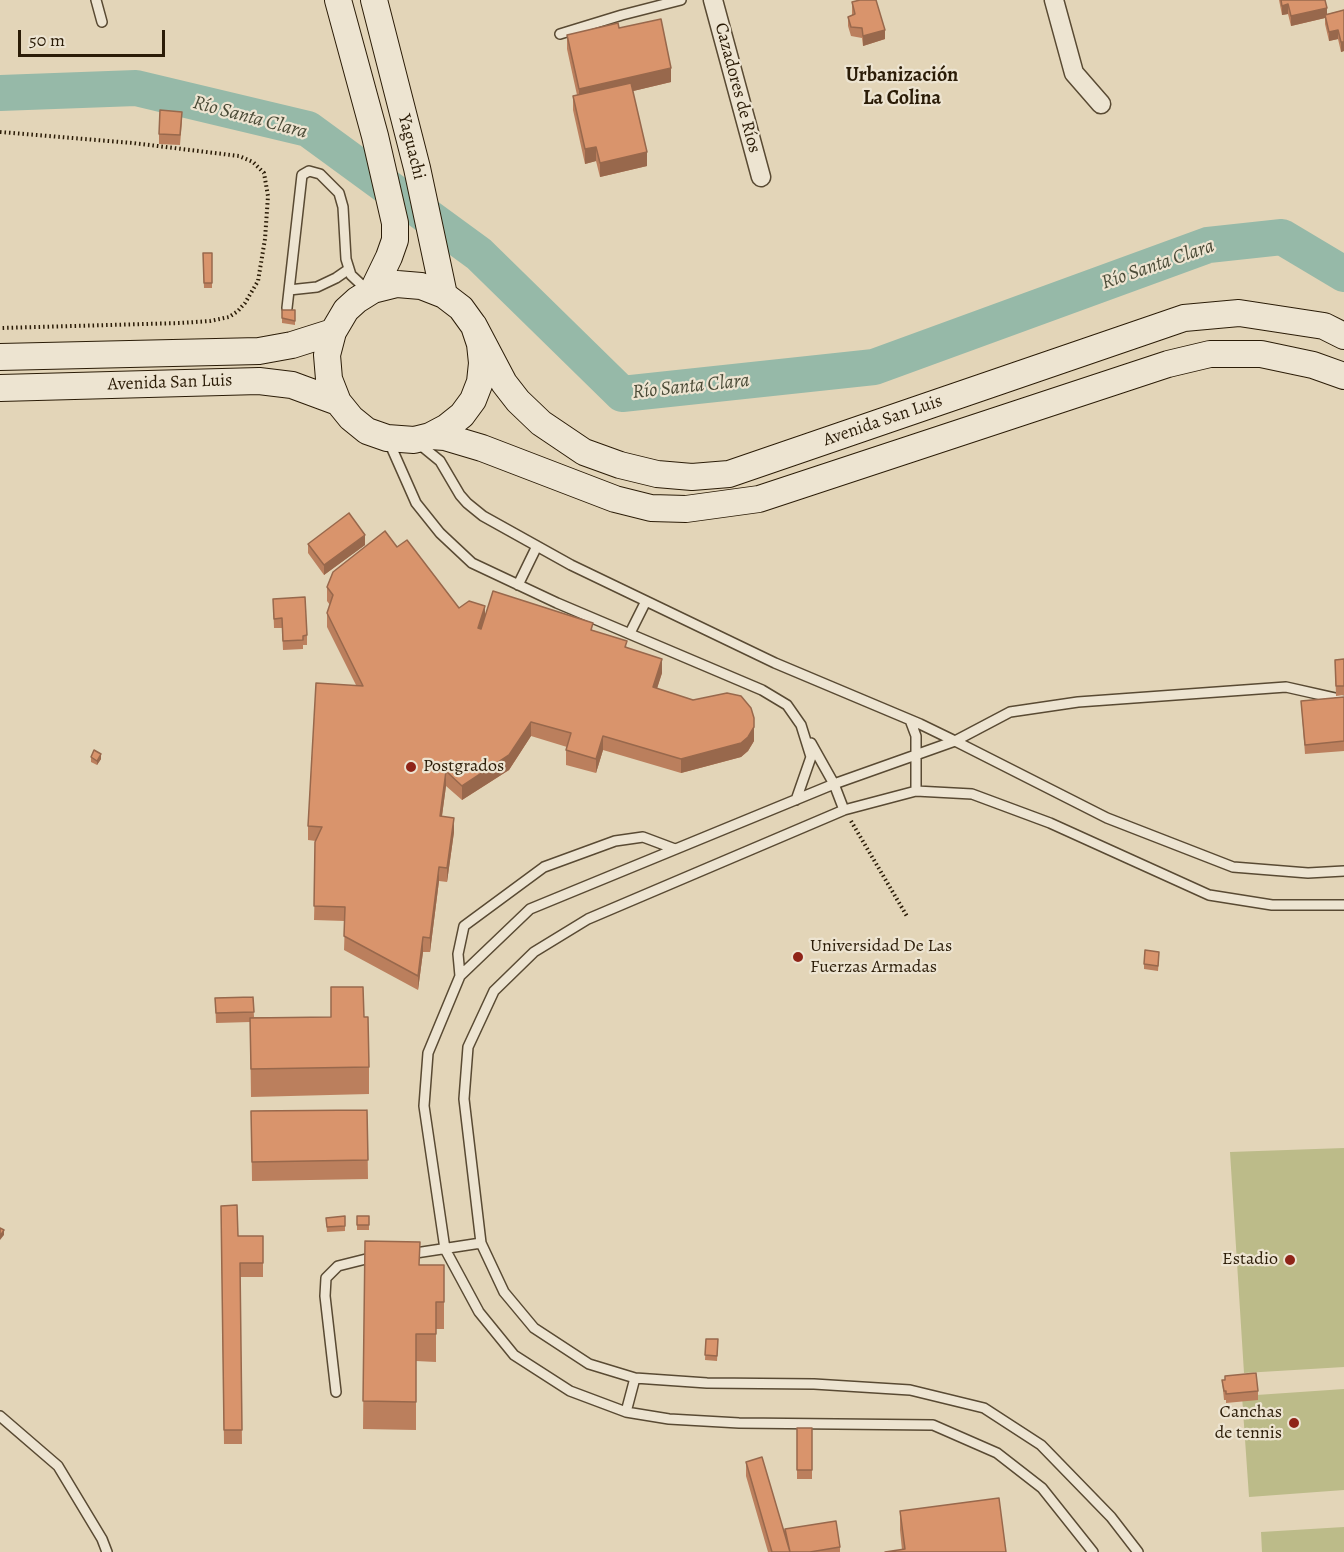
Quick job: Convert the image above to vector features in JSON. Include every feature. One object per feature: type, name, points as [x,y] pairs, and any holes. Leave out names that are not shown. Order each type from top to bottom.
[{"type":"street","name":"Yaguachi","points":[[338,0],[375,136],[395,223],[394,240],[389,257],[371,291]]},
{"type":"street","name":"Yaguachi","points":[[374,0],[417,168],[444,295]]},
{"type":"street","name":"Cazadores de Ríos","points":[[713,0],[761,177]]},
{"type":"street","points":[[1054,0],[1074,73],[1101,104]]},
{"type":"street","points":[[397,284],[421,285],[444,295],[461,308],[474,326],[480,344],[483,363],[480,382],[473,400],[462,415],[447,427],[422,438],[387,438],[367,430],[351,418],[338,402],[329,379],[327,355],[333,332],[346,310],[371,291],[397,284]]},
{"type":"street","name":"Avenida San Luis","points":[[474,326],[504,383],[541,423],[584,452],[620,465],[657,474],[692,477],[729,474],[1184,318],[1239,313],[1324,326],[1344,336]]},
{"type":"street","name":"Avenida San Luis","points":[[0,357],[259,351],[292,345],[333,332]]},
{"type":"street","name":"Avenida San Luis","points":[[422,438],[453,439],[482,447],[615,499],[651,508],[686,509],[759,499],[1168,364],[1210,354],[1261,354],[1313,365],[1344,376]]},
{"type":"street","name":"Avenida San Luis","points":[[0,388],[259,381],[292,385],[338,402]]},
{"type":"lane","points":[[96,0],[102,22]]},
{"type":"lane","points":[[560,34],[681,0]]},
{"type":"lane","points":[[287,308],[302,175],[309,171],[320,174],[339,194],[344,207],[346,259],[349,269],[351,275],[371,291]]},
{"type":"lane","points":[[289,290],[317,287],[349,269]]},
{"type":"lane","points":[[387,438],[416,503],[440,533],[472,563],[557,603],[762,690],[787,705],[801,725],[834,784],[844,810]]},
{"type":"lane","points":[[422,438],[440,461],[466,503],[483,516],[571,565],[774,663],[910,720],[1107,818],[1233,867],[1308,873],[1344,871]]},
{"type":"lane","points":[[518,585],[537,546]]},
{"type":"lane","points":[[630,633],[646,601]]},
{"type":"lane","points":[[1093,1552],[1042,1488],[997,1454],[933,1425],[739,1423],[669,1419],[626,1412],[570,1391],[514,1355],[479,1312],[444,1249],[423,1106],[428,1053],[460,976],[530,909],[834,784],[955,741],[1010,712],[1078,702],[1286,687],[1344,700]]},
{"type":"lane","points":[[910,720],[916,736],[916,791]]},
{"type":"lane","points":[[796,800],[811,757],[801,725]]},
{"type":"lane","points":[[1138,1552],[1111,1517],[1041,1445],[984,1408],[910,1389],[814,1384],[707,1383],[635,1378],[589,1364],[534,1328],[504,1292],[481,1243],[464,1099],[468,1047],[494,991],[534,952],[588,919],[844,810],[916,791],[972,794],[1050,823],[1209,895],[1272,905],[1344,905]]},
{"type":"lane","points":[[460,976],[458,954],[464,926],[544,867],[615,841],[633,838],[643,837],[675,849]]},
{"type":"lane","points":[[402,1254],[481,1243]]},
{"type":"lane","points":[[336,1392],[326,1278],[338,1266],[380,1257]]},
{"type":"lane","points":[[626,1412],[635,1378]]},
{"type":"lane","points":[[0,1416],[58,1466],[108,1552]]},
{"type":"path","points":[[0,132],[133,143],[239,156],[253,162],[264,174],[268,196],[265,239],[258,281],[245,303],[229,316],[188,323],[0,328]]},
{"type":"path","points":[[844,810],[908,918]]},
{"type":"shaded area","name":"Estadio","points":[[1344,1148],[1344,1367],[1244,1373],[1230,1152]]},
{"type":"shaded area","name":"Canchas de tennis","points":[[1344,1389],[1344,1490],[1249,1497],[1242,1396]]},
{"type":"shaded area","points":[[1344,1527],[1344,1552],[1262,1552],[1261,1532]]},
{"type":"building","points":[[876,0],[885,30],[863,36],[862,28],[851,27],[848,17],[855,14],[852,2]]},
{"type":"building","points":[[1281,0],[1325,0],[1327,8],[1291,16],[1288,4],[1282,6]]},
{"type":"building","points":[[1344,10],[1344,42],[1341,42],[1338,30],[1329,32],[1325,15]]},
{"type":"building","points":[[661,19],[671,68],[579,89],[567,35],[618,23],[619,28]]},
{"type":"building","points":[[631,83],[647,152],[600,163],[596,147],[585,149],[573,96]]},
{"type":"building","points":[[160,110],[182,112],[180,135],[159,134]]},
{"type":"building","points":[[203,253],[212,253],[212,283],[204,283]]},
{"type":"building","points":[[282,310],[295,310],[295,321],[282,318]]},
{"type":"building","points":[[349,513],[365,535],[324,565],[308,544]]},
{"type":"building","name":"Postgrados","points":[[385,531],[397,547],[407,540],[459,608],[469,601],[485,606],[478,628],[481,629],[493,591],[593,623],[591,630],[627,641],[625,647],[662,659],[653,687],[693,700],[727,693],[741,696],[751,708],[754,718],[754,727],[741,743],[681,759],[603,736],[596,759],[566,750],[571,733],[531,722],[509,755],[462,786],[446,771],[440,816],[454,818],[447,868],[439,867],[430,938],[423,937],[418,976],[344,936],[345,907],[314,906],[315,842],[322,827],[308,826],[316,683],[363,686],[327,613],[333,595],[327,587],[333,572]]},
{"type":"building","points":[[305,597],[307,635],[303,636],[303,640],[283,641],[282,618],[274,619],[273,599]]},
{"type":"building","points":[[1344,659],[1344,686],[1336,686],[1335,660]]},
{"type":"building","points":[[1344,697],[1344,741],[1305,745],[1301,701]]},
{"type":"building","points":[[94,750],[101,754],[97,761],[91,757]]},
{"type":"building","points":[[1145,950],[1159,952],[1158,966],[1144,964]]},
{"type":"building","points":[[331,987],[363,987],[364,1017],[368,1017],[369,1067],[251,1069],[250,1018],[331,1017]]},
{"type":"building","points":[[253,997],[254,1012],[216,1013],[215,998]]},
{"type":"building","points":[[367,1110],[368,1160],[252,1162],[251,1111]]},
{"type":"building","points":[[237,1205],[238,1236],[263,1236],[263,1263],[240,1263],[242,1430],[224,1430],[221,1206]]},
{"type":"building","points":[[345,1216],[345,1226],[327,1227],[326,1218]]},
{"type":"building","points":[[357,1216],[369,1216],[369,1225],[357,1225]]},
{"type":"building","points":[[365,1241],[420,1242],[419,1265],[444,1265],[444,1302],[436,1302],[436,1334],[416,1334],[416,1402],[363,1401]]},
{"type":"building","points":[[706,1339],[718,1339],[717,1356],[705,1355]]},
{"type":"building","points":[[1256,1373],[1258,1391],[1226,1394],[1224,1391],[1222,1380],[1225,1380],[1225,1376]]},
{"type":"building","points":[[797,1428],[812,1428],[812,1470],[797,1470]]},
{"type":"building","points":[[762,1457],[790,1552],[772,1552],[746,1462]]},
{"type":"building","points":[[999,1498],[1006,1552],[885,1552],[905,1549],[900,1511]]},
{"type":"building","points":[[836,1521],[840,1547],[810,1552],[790,1552],[785,1529]]},
{"type":"waterway","name":"Río Santa Clara","points":[[0,93],[136,88],[308,129],[479,254],[622,394],[874,367],[1208,245],[1282,237],[1344,274]]},
{"type":"place","name":"Postgrados","points":[[411,767]]},
{"type":"place","name":"Universidad De Las Fuerzas Armadas","points":[[798,957]]},
{"type":"place","name":"Estadio","points":[[1290,1260]]},
{"type":"place","name":"Canchas de tennis","points":[[1294,1423]]},
{"type":"district","name":"Urbanización La Colina","points":[[902,88]]}]
